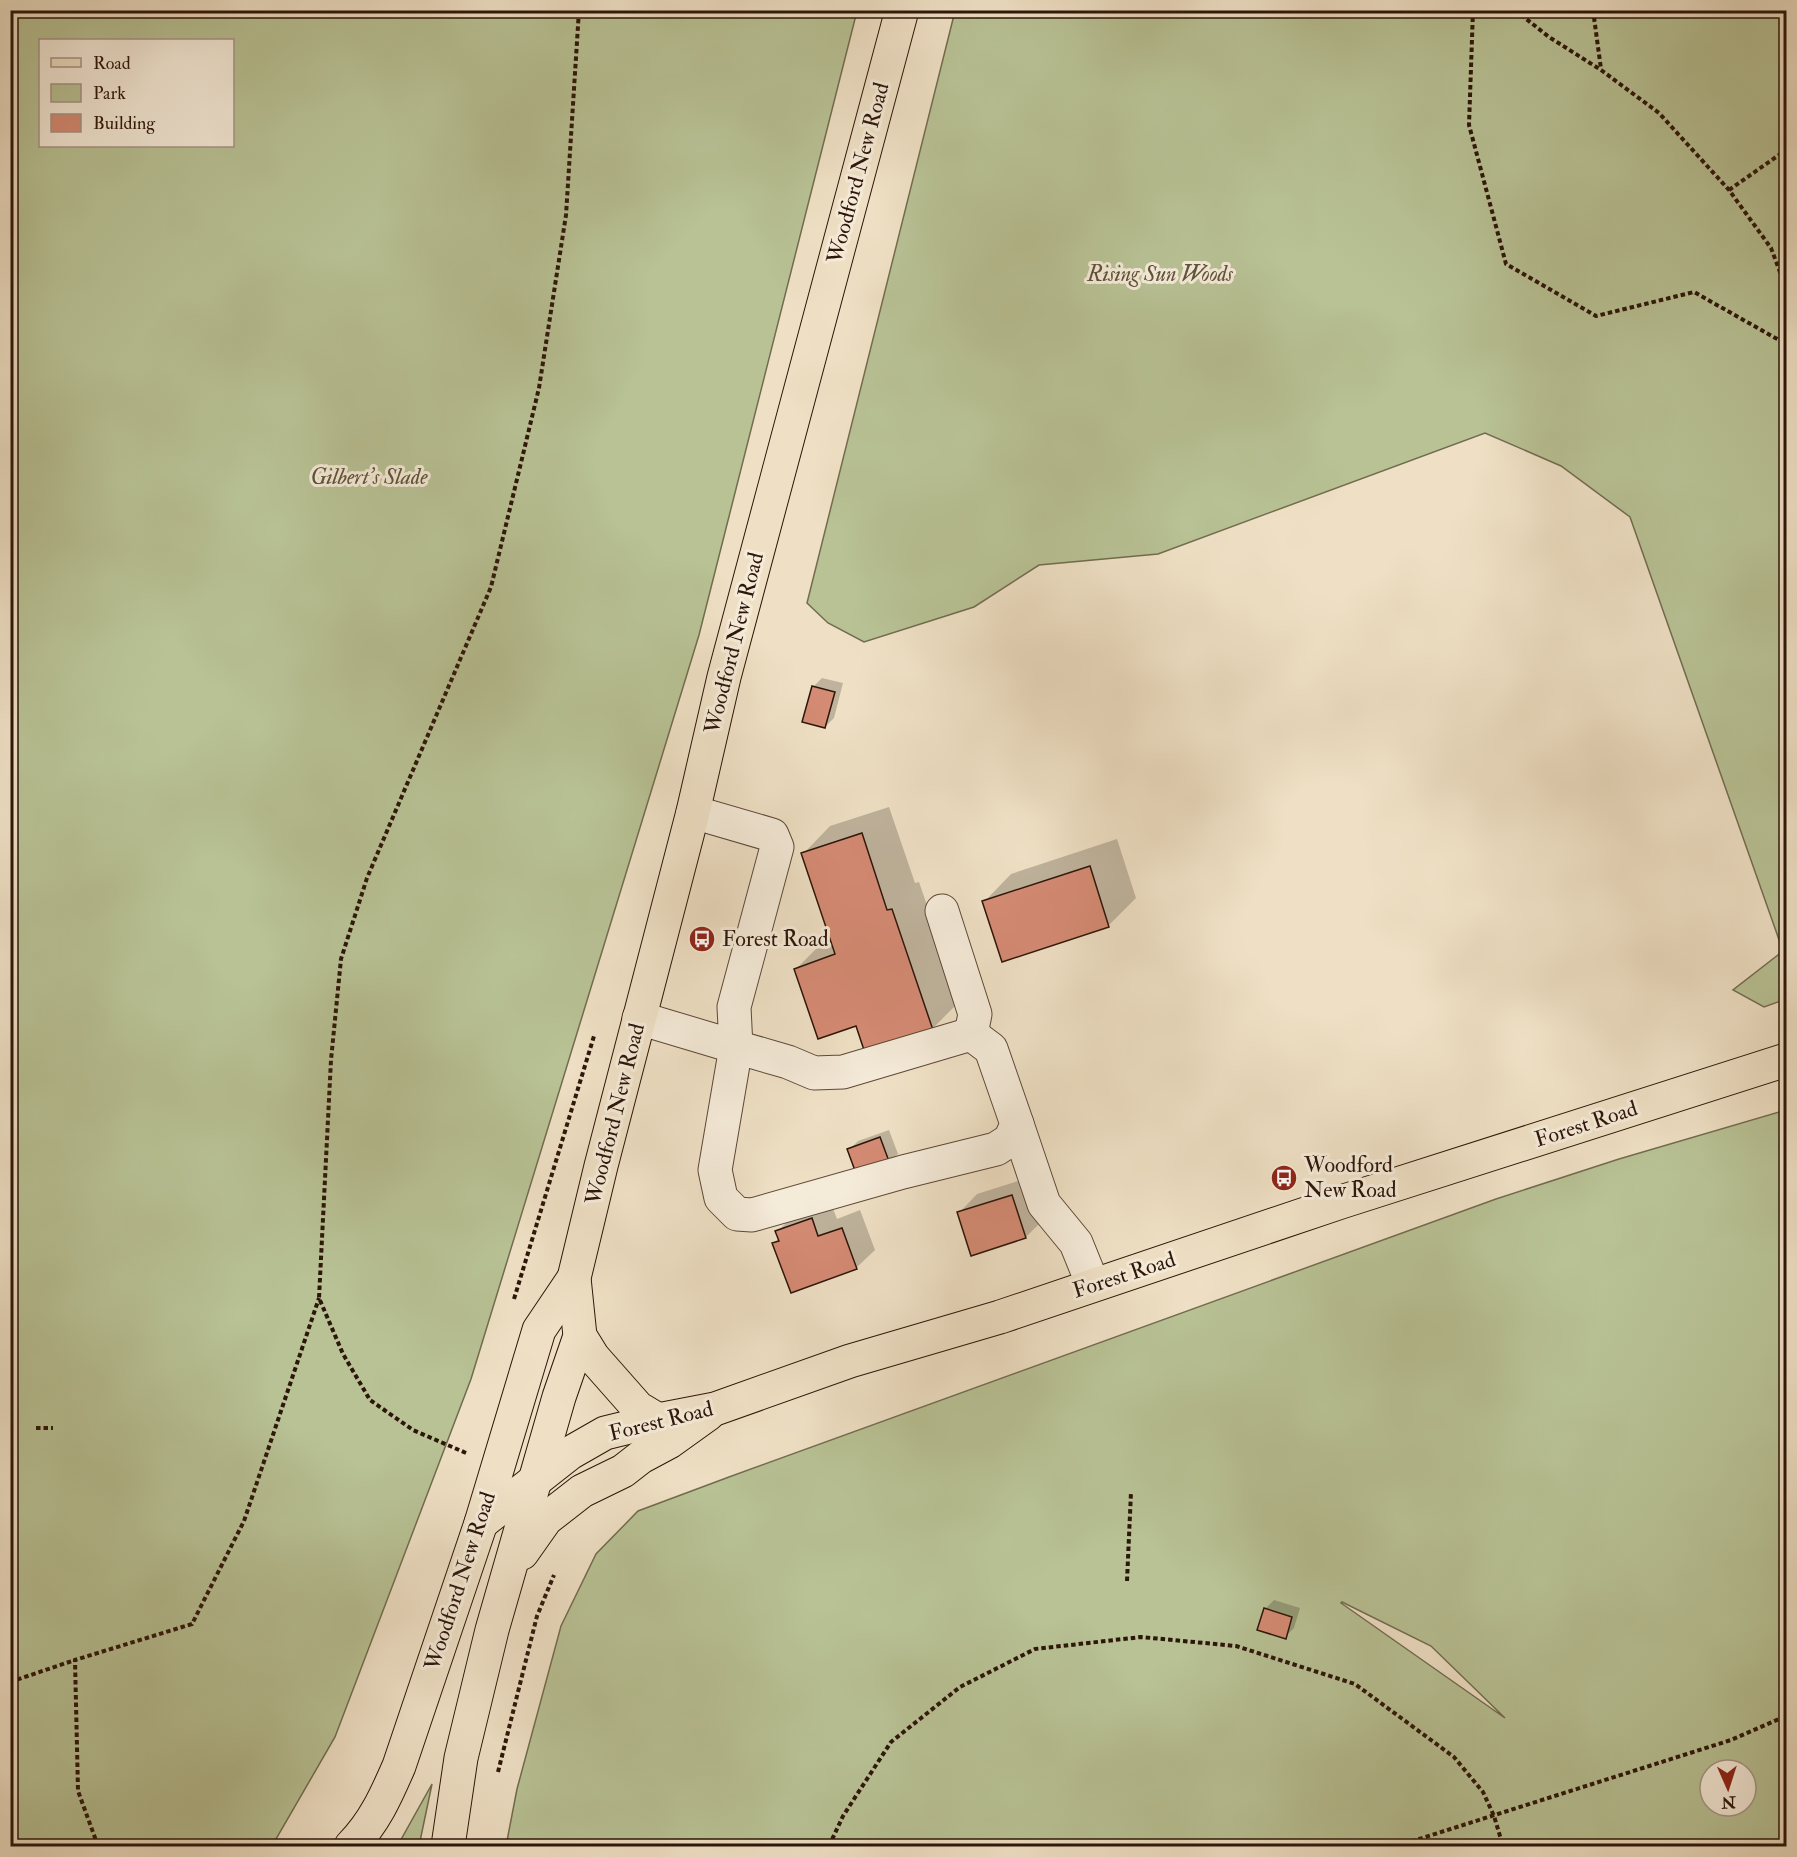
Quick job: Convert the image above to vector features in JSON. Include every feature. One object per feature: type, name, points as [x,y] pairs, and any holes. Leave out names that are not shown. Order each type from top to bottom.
[{"type":"main road","name":"Woodford New Road","points":[[351,1846],[364,1833],[384,1801],[399,1766],[481,1523],[539,1330],[574,1278],[693,812],[727,666],[902,10]]},
{"type":"main road","name":"Forest Road","points":[[481,1523],[570,1453],[605,1433],[658,1419],[715,1409],[850,1361],[1000,1317],[1341,1202],[1786,1060]]},
{"type":"main road","name":"Woodford New Road","points":[[448,1846],[461,1758],[507,1573],[559,1397],[580,1336],[574,1278]]},
{"type":"main road","points":[[580,1336],[593,1357],[632,1402],[658,1419]]},
{"type":"main road","points":[[507,1573],[546,1519],[582,1491],[623,1472],[641,1457],[669,1442],[715,1409]]},
{"type":"lane","points":[[693,812],[772,835],[777,847],[734,1007],[736,1047],[715,1170],[721,1198],[736,1214],[752,1215],[903,1172],[996,1149],[1010,1140],[1017,1124]]},
{"type":"lane","points":[[942,911],[975,1014],[971,1034]]},
{"type":"lane","points":[[639,1018],[814,1073],[843,1072],[971,1034]]},
{"type":"lane","points":[[971,1034],[991,1049],[1044,1204],[1076,1243],[1093,1285]]},
{"type":"path","points":[[10,1682],[192,1624],[244,1521],[319,1298],[331,1060],[341,959],[368,878],[491,587],[539,388],[566,214],[579,10]]},
{"type":"path","points":[[1473,10],[1469,125],[1506,264],[1596,316],[1694,292],[1786,344]]},
{"type":"path","points":[[1515,10],[1549,37],[1601,70],[1659,113],[1729,190],[1771,248],[1786,288]]},
{"type":"path","points":[[1593,10],[1601,70]]},
{"type":"path","points":[[1729,190],[1786,150]]},
{"type":"path","points":[[514,1300],[548,1189]]},
{"type":"path","points":[[319,1298],[343,1354],[370,1400],[413,1430],[466,1453]]},
{"type":"path","points":[[36,1428],[53,1428]]},
{"type":"path","points":[[1127,1581],[1131,1492]]},
{"type":"path","points":[[498,1773],[537,1616],[554,1575]]},
{"type":"path","points":[[830,1846],[843,1816],[891,1742],[960,1687],[1035,1648],[1141,1637],[1236,1646],[1355,1684],[1454,1757],[1483,1792],[1494,1816],[1503,1846]]},
{"type":"path","points":[[75,1660],[78,1791],[98,1846]]},
{"type":"path","points":[[1397,1846],[1731,1740],[1786,1716]]},
{"type":"green space","name":"Gilbert's Slade","points":[[11,10],[857,11],[699,635],[471,1379],[335,1737],[272,1846],[11,1846]]},
{"type":"green space","name":"Rising Sun Woods","points":[[955,11],[1786,11],[1786,999],[1764,1007],[1733,990],[1783,951],[1630,517],[1561,466],[1485,433],[1158,554],[1039,565],[974,607],[864,642],[828,623],[807,603]]},
{"type":"green space","points":[[1786,1110],[1786,1846],[506,1846],[517,1789],[561,1626],[596,1554],[638,1511],[1496,1199],[1619,1159]],"holes":[[[1341,1603],[1431,1646],[1505,1718]]]},
{"type":"green space","points":[[432,1784],[419,1846],[397,1846],[399,1843]]},
{"type":"building","points":[[812,686],[835,692],[825,728],[802,722]]},
{"type":"building","points":[[862,833],[887,910],[892,909],[933,1030],[865,1053],[856,1026],[818,1039],[794,969],[835,954],[801,853]]},
{"type":"building","points":[[1090,866],[1109,927],[1002,962],[982,901]]},
{"type":"building","points":[[880,1137],[890,1164],[857,1176],[847,1149]]},
{"type":"building","points":[[1012,1195],[1026,1238],[971,1256],[957,1212]]},
{"type":"building","points":[[812,1218],[818,1236],[842,1228],[857,1269],[791,1293],[772,1243],[779,1241],[775,1231]]},
{"type":"building","points":[[1264,1608],[1292,1617],[1286,1639],[1257,1630]]},
{"type":"place","name":"Forest Road","points":[[702,939]]},
{"type":"place","name":"Woodford New Road","points":[[1284,1178]]}]
